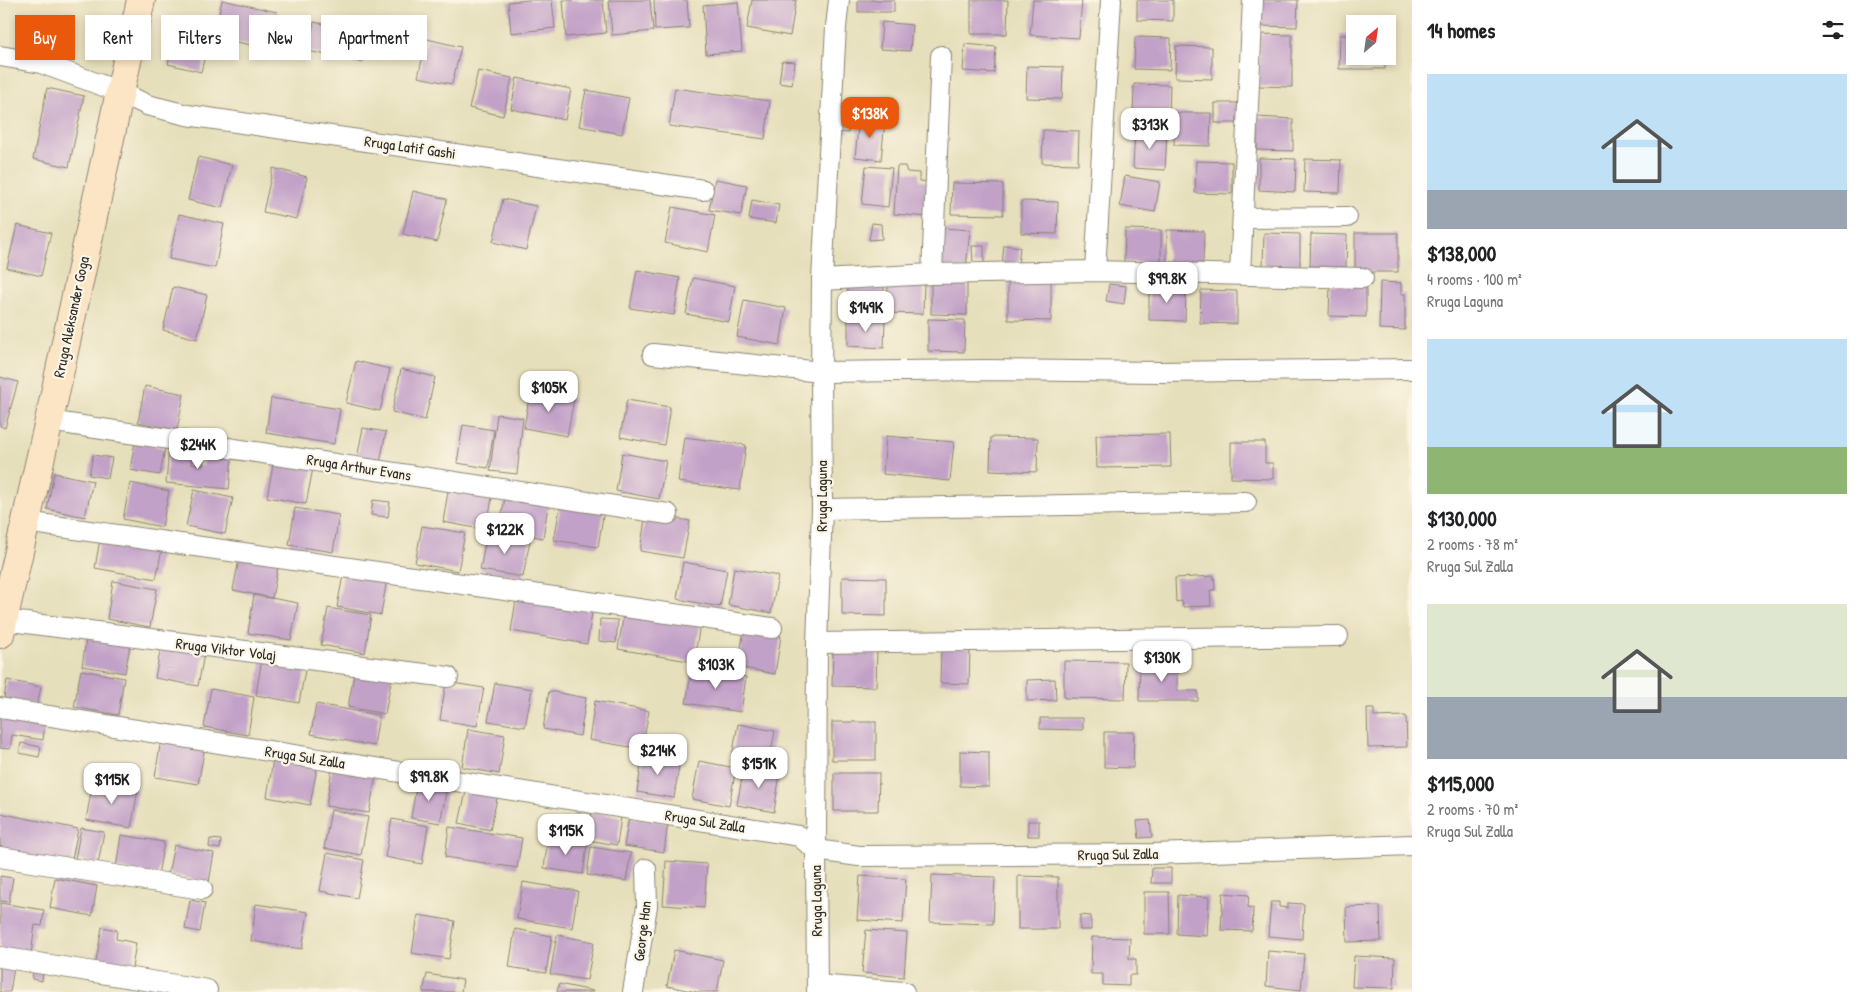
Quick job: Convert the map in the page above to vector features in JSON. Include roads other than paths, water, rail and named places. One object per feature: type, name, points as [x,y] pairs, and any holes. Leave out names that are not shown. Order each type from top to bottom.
[{"type":"main road","name":"Rruga Aleksander Goga","points":[[2,627],[141,0]]},
{"type":"street","name":"Rruga Laguna","points":[[817,989],[817,643],[822,509],[822,280],[839,0]]},
{"type":"street","points":[[1095,271],[1111,0]]},
{"type":"street","points":[[1240,274],[1253,0]]},
{"type":"street","name":"Rruga Latif Gashi","points":[[0,56],[42,63],[120,92],[147,105],[187,115],[703,190]]},
{"type":"street","points":[[932,274],[941,56]]},
{"type":"street","points":[[1243,218],[1347,217]]},
{"type":"street","points":[[822,280],[932,274],[1095,271],[1363,278]]},
{"type":"street","points":[[653,354],[821,372],[986,370],[1158,372],[1412,369]]},
{"type":"street","name":"Rruga Arthur Evans","points":[[49,421],[668,514]]},
{"type":"street","points":[[822,509],[1246,502]]},
{"type":"street","points":[[26,522],[772,628]]},
{"type":"street","name":"Rruga Viktor Volaj","points":[[2,627],[448,677]]},
{"type":"street","points":[[817,643],[1338,636]]},
{"type":"street","name":"Rruga Sul Zalla","points":[[0,708],[800,836],[816,850],[859,856],[1153,854],[1412,845]]},
{"type":"street","points":[[0,856],[202,890]]},
{"type":"street","name":"George Han","points":[[633,992],[647,906],[646,869]]},
{"type":"street","points":[[0,957],[207,990]]},
{"type":"street","points":[[817,989],[904,992]]}]
